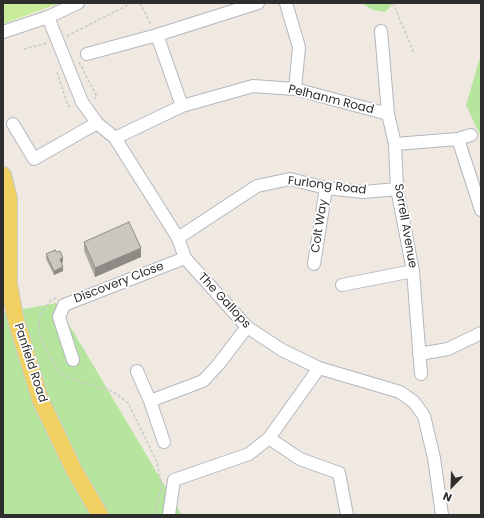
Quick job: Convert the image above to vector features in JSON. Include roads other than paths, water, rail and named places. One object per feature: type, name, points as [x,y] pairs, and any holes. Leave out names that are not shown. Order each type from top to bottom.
[{"type":"main road","name":"Panfield Road","points":[[3,175],[9,199],[9,284],[15,317],[40,399],[74,470],[100,515]]},
{"type":"street","points":[[3,32],[48,17],[78,3]]},
{"type":"street","points":[[87,54],[157,35],[258,3]]},
{"type":"street","points":[[286,3],[300,47],[295,89]]},
{"type":"street","name":"The Gallops","points":[[48,17],[82,102],[97,123],[115,138],[178,238],[185,258],[247,327],[282,350],[319,368],[400,392],[414,402],[424,416],[436,471],[442,515]]},
{"type":"street","name":"Sorrell Avenue","points":[[381,31],[388,114],[395,144],[397,189],[413,271],[421,374]]},
{"type":"street","points":[[157,35],[182,106]]},
{"type":"street","name":"Pelhanm Road","points":[[115,138],[182,106],[253,86],[295,89],[388,114]]},
{"type":"street","points":[[13,124],[34,159],[97,123]]},
{"type":"street","points":[[395,144],[458,139],[471,135]]},
{"type":"street","points":[[458,139],[481,210]]},
{"type":"street","name":"Furlong Road","points":[[178,238],[257,186],[290,179],[326,188],[363,192],[397,189]]},
{"type":"street","name":"Colt Way","points":[[314,264],[326,188]]},
{"type":"street","name":"Discovery Close","points":[[73,360],[59,317],[64,305],[185,258]]},
{"type":"street","points":[[342,285],[413,271]]},
{"type":"street","points":[[150,400],[203,381],[218,365],[247,327]]},
{"type":"street","points":[[419,354],[448,349],[481,333]]},
{"type":"street","points":[[169,515],[174,480],[249,454],[269,438],[319,368]]},
{"type":"street","points":[[137,371],[150,400],[164,442]]},
{"type":"street","points":[[269,438],[300,459],[339,473],[347,515]]}]
